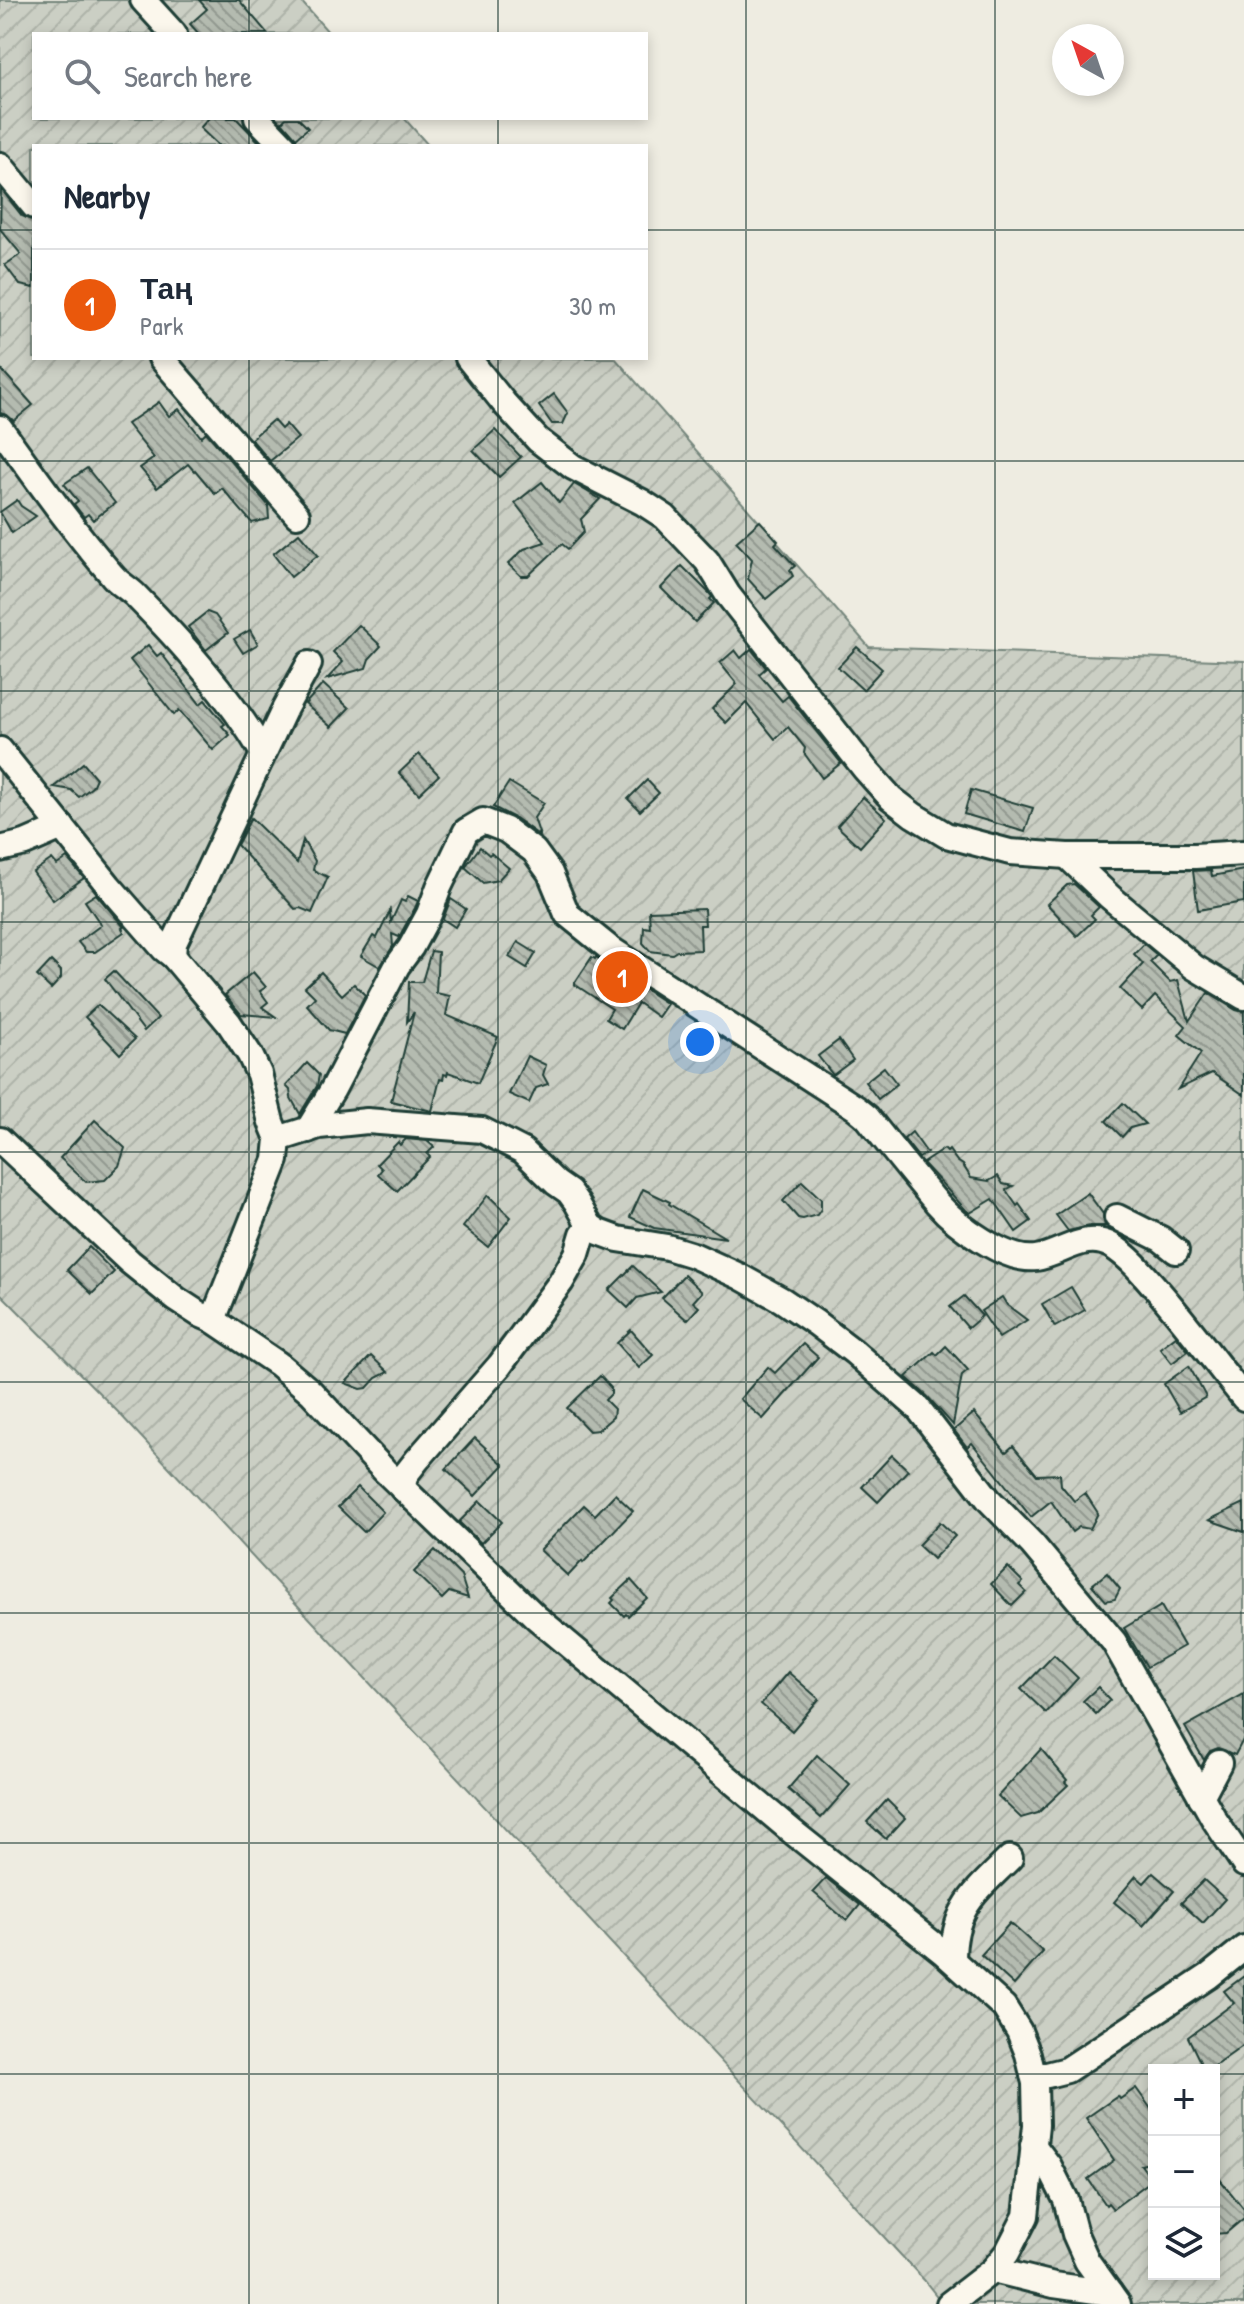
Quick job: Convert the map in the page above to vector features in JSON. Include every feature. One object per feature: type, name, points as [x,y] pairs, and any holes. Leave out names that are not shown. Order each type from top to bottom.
[{"type":"street","points":[[143,0],[172,32]]},
{"type":"street","points":[[259,120],[282,144]]},
{"type":"street","points":[[0,165],[32,204]]},
{"type":"street","points":[[163,360],[297,515]]},
{"type":"street","points":[[470,360],[538,440],[573,467],[665,517],[707,561],[728,595],[865,769],[891,798],[913,815],[946,835],[1010,852],[1067,856],[1244,853]]},
{"type":"street","points":[[0,428],[114,579],[133,593],[205,673],[263,753]]},
{"type":"street","points":[[173,956],[174,943],[263,753],[309,664]]},
{"type":"street","points":[[0,750],[118,897],[229,1023],[259,1074],[278,1139],[276,1160],[213,1320]]},
{"type":"street","points":[[308,1130],[333,1089],[397,966],[429,914],[466,831],[483,821],[506,830],[534,851],[550,873],[567,914],[609,948],[867,1117],[938,1204],[967,1229],[1010,1256],[1034,1259],[1081,1241],[1112,1246],[1143,1274],[1244,1398]]},
{"type":"street","points":[[0,849],[25,843],[62,827]]},
{"type":"street","points":[[1067,856],[1110,897],[1194,967],[1244,997]]},
{"type":"street","points":[[278,1139],[319,1126],[367,1121],[482,1130],[523,1151],[569,1192],[590,1226],[599,1232],[693,1255],[739,1276],[816,1323],[918,1408],[989,1500],[1032,1544],[1114,1642],[1201,1797],[1244,1864]]},
{"type":"street","points":[[0,1140],[130,1262],[176,1299],[278,1364],[311,1392],[402,1488],[537,1618],[794,1833],[953,1960],[1004,2007],[1019,2031],[1033,2075],[1036,2125],[1026,2216],[1019,2234],[993,2270],[949,2304]]},
{"type":"street","points":[[1117,1217],[1168,1245],[1143,1274]]},
{"type":"street","points":[[402,1488],[406,1474],[500,1365],[561,1282],[577,1254],[583,1234],[590,1226]]},
{"type":"street","points":[[1201,1797],[1219,1763]]},
{"type":"street","points":[[953,1960],[953,1938],[963,1908],[1010,1858]]},
{"type":"street","points":[[1033,2075],[1067,2070],[1209,1976],[1244,1948]]},
{"type":"street","points":[[1033,2145],[1049,2166],[1066,2200],[1075,2234],[1087,2261],[1114,2299]]},
{"type":"street","points":[[993,2270],[1114,2299]]},
{"type":"shaded area","points":[[0,0],[300,0],[328,32],[32,32],[32,120],[406,120],[427,144],[32,144],[32,360],[617,360],[869,647],[1244,661],[1244,2304],[943,2304],[118,1412],[0,1293]]},
{"type":"building","points":[[199,0],[239,0],[266,32],[197,32],[190,24],[207,9]]},
{"type":"building","points":[[207,120],[238,120],[261,144],[217,144],[200,128]]},
{"type":"building","points":[[300,120],[308,128],[296,138],[282,122]]},
{"type":"building","points":[[1,189],[22,216],[32,220],[32,288],[20,285],[5,265],[21,254],[0,229]]},
{"type":"building","points":[[0,368],[33,405],[14,421],[0,413]]},
{"type":"building","points":[[554,394],[568,413],[563,424],[552,424],[539,406]]},
{"type":"building","points":[[159,402],[169,416],[179,409],[201,437],[206,432],[268,505],[269,519],[252,523],[222,488],[215,494],[188,464],[157,488],[140,468],[154,458],[127,424]]},
{"type":"building","points":[[273,420],[281,429],[286,424],[298,438],[270,461],[251,439]]},
{"type":"building","points":[[495,430],[521,457],[499,477],[473,450]]},
{"type":"building","points":[[87,468],[115,503],[93,520],[88,514],[84,517],[74,504],[78,501],[64,484]]},
{"type":"building","points":[[542,482],[559,503],[574,484],[600,499],[581,519],[584,532],[568,549],[562,544],[528,576],[521,576],[508,564],[524,549],[545,542],[515,503]]},
{"type":"building","points":[[17,500],[36,516],[12,533],[0,512]]},
{"type":"building","points":[[760,521],[795,566],[790,570],[793,576],[766,599],[748,579],[752,559],[736,542]]},
{"type":"building","points":[[299,533],[318,555],[291,577],[273,554]]},
{"type":"building","points":[[682,566],[709,593],[714,603],[695,622],[661,588]]},
{"type":"building","points":[[207,612],[215,615],[228,633],[206,650],[188,627]]},
{"type":"building","points":[[359,625],[381,646],[369,659],[366,668],[327,679],[343,662],[333,652]]},
{"type":"building","points":[[250,630],[258,644],[243,653],[234,639]]},
{"type":"building","points":[[148,645],[157,656],[161,653],[200,704],[205,700],[225,724],[222,726],[230,735],[213,750],[179,710],[174,715],[130,660]]},
{"type":"building","points":[[857,647],[882,669],[863,690],[838,667]]},
{"type":"building","points":[[751,649],[766,668],[759,674],[782,701],[788,696],[841,763],[822,778],[804,753],[805,748],[788,727],[775,739],[746,703],[726,723],[712,709],[737,684],[720,663],[735,650],[741,658]]},
{"type":"building","points":[[323,684],[349,708],[331,727],[305,704]]},
{"type":"building","points":[[419,754],[439,775],[419,794],[399,773]]},
{"type":"building","points":[[83,763],[96,778],[92,787],[79,797],[71,790],[54,787]]},
{"type":"building","points":[[647,780],[659,793],[640,811],[628,799]]},
{"type":"building","points":[[509,782],[544,803],[534,818],[540,836],[493,807]]},
{"type":"building","points":[[971,790],[1033,808],[1025,832],[964,814]]},
{"type":"building","points":[[863,797],[886,818],[860,847],[837,826]]},
{"type":"building","points":[[251,818],[297,863],[303,840],[315,861],[313,870],[328,877],[312,913],[295,909],[237,845]]},
{"type":"building","points":[[480,847],[509,868],[498,880],[483,883],[465,867]]},
{"type":"building","points":[[67,858],[84,878],[53,900],[33,872],[52,859],[57,865]]},
{"type":"building","points":[[1211,870],[1212,876],[1244,870],[1244,902],[1198,910],[1193,871]]},
{"type":"building","points":[[1074,884],[1099,907],[1091,915],[1095,919],[1077,936],[1047,904],[1067,885]]},
{"type":"building","points":[[96,894],[124,927],[124,932],[95,952],[86,952],[78,942],[101,925],[85,901]]},
{"type":"building","points":[[408,896],[418,901],[399,937],[392,934],[393,946],[380,967],[361,956],[373,936],[377,938],[390,911],[391,922],[401,900],[405,902]]},
{"type":"building","points":[[451,899],[466,909],[455,927],[443,919]]},
{"type":"building","points":[[704,909],[705,925],[700,925],[701,950],[672,954],[650,951],[643,943],[644,927],[650,928],[649,911]]},
{"type":"building","points":[[518,942],[536,953],[527,968],[509,957]]},
{"type":"building","points":[[1144,944],[1157,955],[1150,962],[1170,982],[1178,980],[1189,1021],[1208,993],[1244,1012],[1244,1095],[1212,1073],[1178,1089],[1201,1053],[1179,1035],[1186,1026],[1155,996],[1142,1010],[1120,989],[1143,964],[1134,954]]},
{"type":"building","points":[[431,951],[438,952],[436,993],[450,996],[446,1015],[498,1037],[478,1083],[448,1072],[444,1074],[432,1111],[391,1101],[414,1012],[407,1022],[409,982],[422,982]]},
{"type":"building","points":[[592,957],[617,971],[614,977],[641,993],[644,989],[667,1004],[658,1017],[638,1003],[622,1029],[606,1019],[612,1009],[574,984]]},
{"type":"building","points":[[51,961],[61,971],[61,978],[51,989],[37,976]]},
{"type":"building","points":[[114,971],[158,1018],[144,1031],[105,979]]},
{"type":"building","points":[[253,972],[266,987],[260,991],[268,1002],[262,1007],[276,1017],[241,1014],[225,995]]},
{"type":"building","points":[[321,972],[342,995],[354,984],[365,995],[345,1034],[329,1030],[307,1005],[315,997],[305,987]]},
{"type":"building","points":[[98,1005],[135,1039],[120,1054],[85,1017]]},
{"type":"building","points":[[839,1040],[853,1060],[833,1075],[818,1056]]},
{"type":"building","points":[[527,1056],[546,1065],[543,1075],[548,1084],[536,1088],[529,1103],[509,1094]]},
{"type":"building","points":[[307,1063],[319,1075],[317,1086],[300,1114],[286,1086]]},
{"type":"building","points":[[884,1067],[897,1084],[878,1099],[865,1082]]},
{"type":"building","points":[[1123,1103],[1145,1124],[1130,1128],[1122,1137],[1106,1121]]},
{"type":"building","points":[[95,1120],[125,1148],[119,1166],[105,1180],[86,1182],[60,1158]]},
{"type":"building","points":[[912,1132],[927,1153],[919,1158],[904,1139]]},
{"type":"building","points":[[406,1139],[427,1141],[434,1147],[427,1154],[430,1157],[397,1191],[378,1174],[382,1169],[377,1164],[398,1142],[400,1145]]},
{"type":"building","points":[[944,1149],[949,1150],[963,1165],[971,1178],[989,1181],[998,1176],[1003,1184],[1013,1186],[1006,1190],[1031,1221],[1016,1232],[993,1199],[970,1213],[966,1210],[923,1163]]},
{"type":"building","points":[[802,1181],[821,1199],[821,1209],[817,1215],[803,1219],[798,1218],[783,1201]]},
{"type":"building","points":[[643,1189],[670,1202],[726,1238],[654,1228],[630,1217]]},
{"type":"building","points":[[1088,1193],[1103,1214],[1105,1226],[1068,1231],[1056,1215]]},
{"type":"building","points":[[488,1195],[511,1217],[488,1247],[463,1227]]},
{"type":"building","points":[[89,1247],[114,1272],[92,1294],[67,1270]]},
{"type":"building","points":[[633,1266],[661,1292],[637,1298],[628,1308],[609,1290]]},
{"type":"building","points":[[684,1275],[702,1292],[693,1302],[699,1307],[687,1320],[662,1298]]},
{"type":"building","points":[[1071,1287],[1085,1310],[1055,1327],[1042,1304]]},
{"type":"building","points":[[964,1296],[982,1316],[968,1328],[950,1307]]},
{"type":"building","points":[[1002,1297],[1007,1305],[1027,1320],[999,1338],[981,1311]]},
{"type":"building","points":[[631,1330],[653,1355],[639,1368],[617,1343]]},
{"type":"building","points":[[1176,1336],[1188,1351],[1172,1363],[1160,1348]]},
{"type":"building","points":[[803,1344],[818,1357],[763,1419],[740,1399],[768,1367],[775,1373]]},
{"type":"building","points":[[946,1346],[968,1370],[962,1375],[953,1425],[906,1377],[934,1352],[937,1355]]},
{"type":"building","points":[[371,1356],[388,1372],[376,1378],[367,1388],[345,1383]]},
{"type":"building","points":[[1189,1366],[1206,1397],[1180,1412],[1164,1384]]},
{"type":"building","points":[[600,1376],[611,1388],[611,1394],[605,1400],[614,1409],[613,1417],[598,1430],[589,1431],[567,1408]]},
{"type":"building","points":[[974,1413],[1006,1452],[1013,1446],[1037,1475],[1060,1474],[1061,1485],[1074,1501],[1085,1493],[1098,1513],[1090,1529],[1079,1527],[1072,1532],[1051,1501],[1031,1517],[972,1443],[967,1447],[954,1430]]},
{"type":"building","points":[[475,1438],[504,1465],[475,1496],[446,1469]]},
{"type":"building","points":[[892,1455],[908,1470],[878,1502],[862,1487]]},
{"type":"building","points":[[358,1487],[383,1512],[364,1532],[338,1507]]},
{"type":"building","points":[[615,1494],[633,1511],[568,1576],[540,1550],[584,1505],[595,1515]]},
{"type":"building","points":[[480,1501],[502,1522],[481,1543],[459,1522]]},
{"type":"building","points":[[1244,1503],[1244,1532],[1209,1520]]},
{"type":"building","points":[[940,1522],[955,1536],[933,1559],[918,1545]]},
{"type":"building","points":[[435,1550],[461,1576],[468,1598],[449,1592],[442,1599],[414,1572]]},
{"type":"building","points":[[1008,1567],[1023,1582],[1019,1585],[1026,1592],[1012,1606],[991,1584]]},
{"type":"building","points":[[1107,1573],[1120,1589],[1115,1599],[1106,1601],[1092,1585]]},
{"type":"building","points":[[631,1580],[647,1598],[628,1616],[624,1616],[611,1603],[612,1598]]},
{"type":"building","points":[[1161,1606],[1184,1646],[1147,1667],[1124,1628]]},
{"type":"building","points":[[1054,1655],[1078,1678],[1046,1713],[1021,1689]]},
{"type":"building","points":[[788,1672],[819,1699],[792,1731],[761,1704]]},
{"type":"building","points":[[1098,1687],[1110,1700],[1096,1714],[1083,1701]]},
{"type":"building","points":[[1244,1694],[1244,1738],[1235,1755],[1218,1748],[1210,1751],[1204,1760],[1185,1727]]},
{"type":"building","points":[[1041,1749],[1068,1785],[1038,1813],[1021,1818],[998,1796]]},
{"type":"building","points":[[817,1755],[850,1785],[821,1818],[788,1789]]},
{"type":"building","points":[[887,1800],[905,1818],[886,1839],[867,1822]]},
{"type":"building","points":[[1153,1873],[1174,1891],[1143,1926],[1114,1902],[1136,1876],[1144,1883]]},
{"type":"building","points":[[826,1878],[860,1905],[847,1921],[813,1892]]},
{"type":"building","points":[[1204,1880],[1225,1899],[1203,1923],[1181,1903]]},
{"type":"building","points":[[1010,1923],[1043,1952],[1014,1985],[981,1955]]},
{"type":"building","points":[[1244,1976],[1244,2045],[1217,2064],[1201,2064],[1188,2037],[1234,2003],[1224,1991]]},
{"type":"building","points":[[1136,2088],[1148,2105],[1148,2163],[1141,2165],[1148,2175],[1148,2183],[1113,2209],[1108,2203],[1106,2205],[1088,2179],[1114,2160],[1086,2118],[1118,2096],[1120,2099]]},
{"type":"building","points":[[1220,2179],[1244,2209],[1244,2218],[1226,2233],[1220,2234]]},
{"type":"place","name":"Таң","points":[[622,977]]}]
